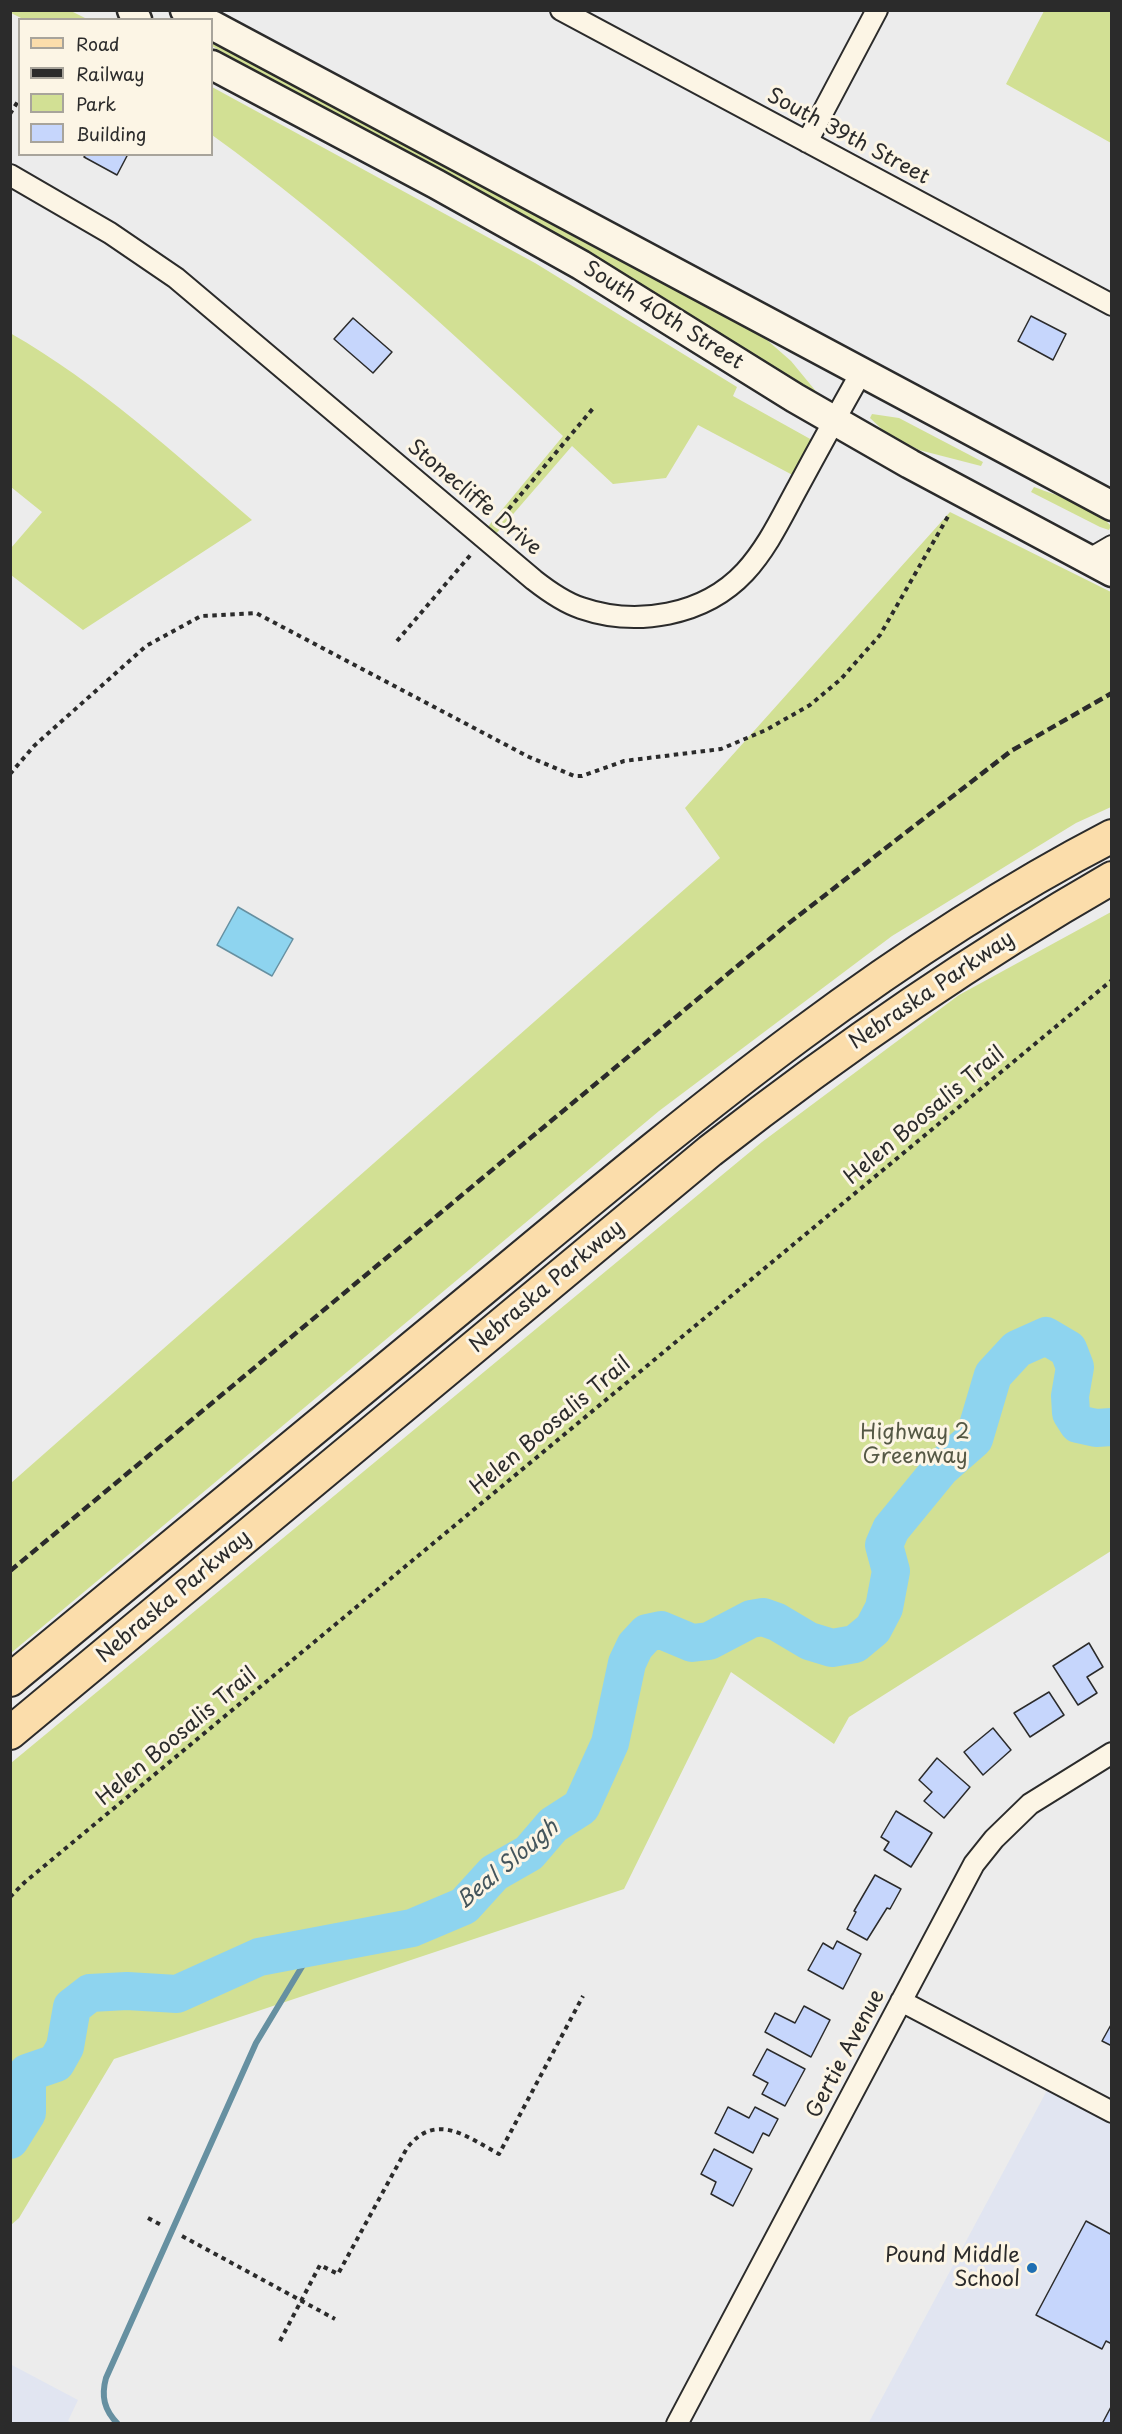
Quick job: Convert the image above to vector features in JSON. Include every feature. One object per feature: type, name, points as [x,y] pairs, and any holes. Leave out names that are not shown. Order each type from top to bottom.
[{"type":"main road","points":[[185,10],[199,18]]},
{"type":"main road","name":"South 40th Street","points":[[213,26],[1112,506]]},
{"type":"main road","name":"South 40th Street","points":[[213,66],[436,184],[581,266],[910,464],[1104,559]]},
{"type":"main road","name":"Nebraska Parkway","points":[[10,1680],[681,1125],[865,987],[966,920],[1072,856],[1112,836]]},
{"type":"main road","name":"Nebraska Parkway","points":[[10,1733],[710,1151],[779,1097],[958,971],[1112,878]]},
{"type":"street","name":"South 39th Street","points":[[561,10],[1112,305]]},
{"type":"street","points":[[807,142],[877,10]]},
{"type":"street","name":"Stonecliffe Drive","points":[[10,175],[110,233],[176,278],[209,303],[534,580],[555,596],[586,610],[627,618],[653,617],[678,612],[724,589],[743,574],[770,538],[862,371]]},
{"type":"street","name":"Gertie Avenue","points":[[677,2424],[959,1890],[994,1839],[1030,1804],[1112,1753]]},
{"type":"street","points":[[902,2001],[1112,2112]]},
{"type":"path","points":[[10,114],[18,101]]},
{"type":"path","points":[[10,774],[34,747],[146,646],[201,616],[256,613],[529,757],[574,776],[582,776],[624,760],[721,749],[766,729],[810,705],[861,658],[891,619],[951,509]]},
{"type":"path","name":"Helen Boosalis Trail","points":[[10,1897],[34,1874],[1112,980]]},
{"type":"path","points":[[280,2340],[320,2265],[338,2274],[407,2148],[420,2135],[433,2129],[447,2128],[499,2154],[584,1996]]},
{"type":"path","points":[[148,2218],[163,2226]]},
{"type":"path","points":[[182,2236],[335,2319]]},
{"type":"shaded area","name":"Pound Middle School","points":[[1052,2081],[1111,2112],[1111,2423],[868,2424]]},
{"type":"shaded area","points":[[10,2364],[78,2400],[68,2421],[72,2423],[11,2423]]},
{"type":"green space","points":[[10,11],[71,11],[85,18],[21,18]]},
{"type":"green space","points":[[1044,11],[1111,11],[1111,143],[1006,84]]},
{"type":"green space","points":[[213,40],[759,333],[791,361],[819,395],[628,277],[494,199],[213,47]]},
{"type":"green space","points":[[213,88],[535,263],[737,387],[733,396],[821,445],[802,480],[698,425],[666,478],[613,484],[572,446],[489,542],[481,535],[563,436],[435,318],[348,242],[213,136]]},
{"type":"green space","points":[[10,333],[74,374],[135,420],[252,520],[83,630],[11,575],[11,548],[42,512],[11,487]]},
{"type":"green space","points":[[872,414],[899,418],[983,462],[981,466],[919,450],[887,434],[870,418]]},
{"type":"green space","points":[[1034,487],[1095,512],[1111,526],[1109,530],[1031,492]]},
{"type":"green space","points":[[950,512],[1111,592],[1111,807],[1076,823],[892,936],[659,1111],[11,1653],[11,1483],[720,858],[685,808]]},
{"type":"green space","name":"Highway 2 Greenway","points":[[1111,912],[1111,1551],[849,1717],[834,1744],[731,1672],[624,1889],[114,2059],[19,2218],[11,2225],[11,1763],[762,1142],[959,995]]},
{"type":"water","points":[[238,907],[293,939],[272,976],[217,945]]},
{"type":"building","points":[[85,156],[127,156],[117,175]]},
{"type":"building","points":[[1031,316],[1066,334],[1053,360],[1018,341]]},
{"type":"building","points":[[353,318],[392,352],[373,373],[334,339]]},
{"type":"building","points":[[1089,1643],[1103,1667],[1087,1677],[1097,1693],[1078,1705],[1053,1666]]},
{"type":"building","points":[[1049,1692],[1064,1715],[1030,1737],[1014,1713]]},
{"type":"building","points":[[993,1728],[1011,1750],[983,1775],[964,1752]]},
{"type":"building","points":[[937,1758],[970,1787],[944,1818],[924,1801],[932,1792],[919,1780]]},
{"type":"building","points":[[896,1811],[932,1833],[911,1867],[884,1850],[889,1842],[881,1837]]},
{"type":"building","points":[[875,1875],[901,1889],[890,1909],[887,1908],[867,1940],[847,1929],[856,1912],[854,1911]]},
{"type":"building","points":[[837,1941],[861,1954],[843,1989],[808,1970],[823,1943],[833,1949]]},
{"type":"building","points":[[804,2006],[830,2020],[811,2057],[765,2032],[775,2013],[795,2023]]},
{"type":"building","points":[[1112,2023],[1112,2046],[1102,2041]]},
{"type":"building","points":[[767,2049],[805,2069],[785,2106],[762,2094],[768,2083],[753,2075]]},
{"type":"building","points":[[728,2107],[749,2118],[755,2107],[778,2119],[769,2136],[763,2133],[753,2153],[715,2133]]},
{"type":"building","points":[[714,2149],[752,2169],[733,2206],[711,2194],[716,2182],[701,2174]]},
{"type":"building","name":"Pound Middle School","points":[[1086,2221],[1112,2235],[1112,2344],[1106,2341],[1102,2349],[1036,2315]]},
{"type":"building","points":[[1112,2405],[1112,2424],[1102,2424]]},
{"type":"waterway","name":"Beal Slough","points":[[10,2140],[27,2113],[27,2073],[56,2063],[65,2047],[72,2007],[90,1993],[127,1991],[177,1994],[259,1957],[412,1928],[464,1906],[494,1873],[529,1853],[553,1825],[581,1807],[610,1743],[627,1663],[635,1646],[647,1633],[661,1630],[692,1643],[709,1641],[751,1619],[763,1617],[777,1622],[809,1641],[832,1648],[855,1644],[873,1629],[884,1608],[891,1571],[884,1545],[891,1529],[941,1468],[974,1439],[993,1375],[1017,1349],[1046,1336],[1068,1349],[1075,1367],[1070,1396],[1071,1413],[1078,1424],[1096,1428],[1112,1427]]},
{"type":"waterway","points":[[118,2424],[105,2402],[106,2378],[256,2043],[303,1965],[318,1946]]},
{"type":"railway","points":[[10,1571],[789,923],[1011,751],[1112,693]]},
{"type":"place","name":"Pound Middle School","points":[[1032,2268]]}]
